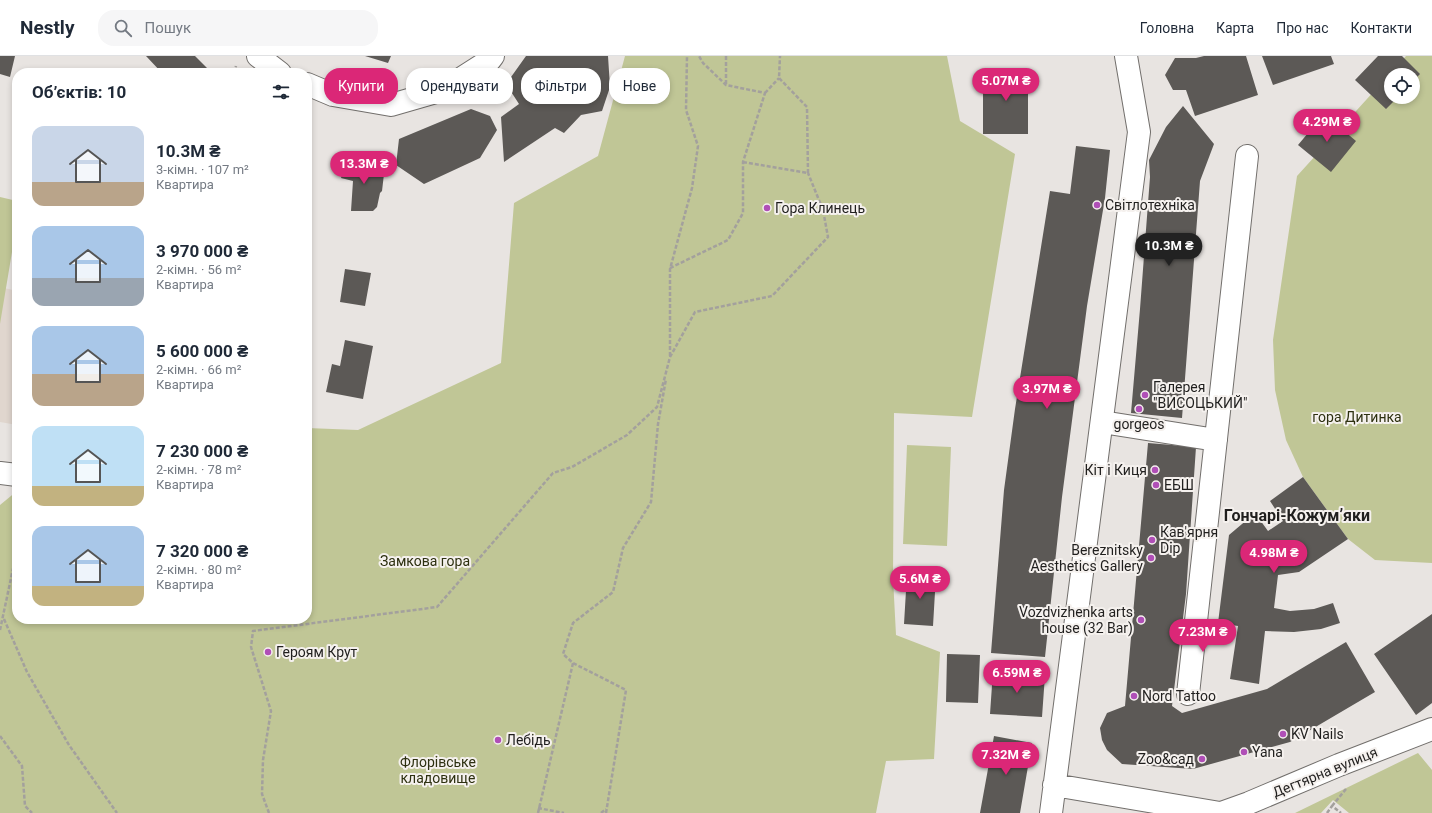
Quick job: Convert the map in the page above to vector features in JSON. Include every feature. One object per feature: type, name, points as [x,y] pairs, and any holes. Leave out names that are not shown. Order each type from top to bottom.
[{"type":"street","points":[[258,56],[274,68]]},
{"type":"street","points":[[312,86],[333,95],[391,105],[443,90],[490,60],[493,56]]},
{"type":"street","points":[[1051,813],[1140,132],[1126,56]]},
{"type":"street","points":[[1188,694],[1247,156]]},
{"type":"street","points":[[1102,422],[1216,440]]},
{"type":"street","points":[[0,473],[12,474]]},
{"type":"street","name":"Дегтярна вулиця","points":[[1054,785],[1221,813],[1249,804],[1339,765],[1431,731]]},
{"type":"path","points":[[606,813],[626,690],[573,663],[563,654],[573,623],[613,592],[623,548],[651,502],[658,424],[670,357],[670,269],[692,188],[698,146],[686,110],[687,56]]},
{"type":"path","points":[[699,56],[703,63],[726,85],[765,93]]},
{"type":"path","points":[[726,56],[726,85]]},
{"type":"path","points":[[670,269],[728,240],[743,213],[743,162],[765,93],[779,78],[780,56]]},
{"type":"path","points":[[312,623],[437,607],[553,473],[572,468],[627,435],[658,407],[670,357],[695,312],[772,296],[828,237],[823,210],[808,173],[807,107],[779,78]]},
{"type":"path","points":[[743,162],[808,173]]},
{"type":"path","points":[[0,630],[4,619],[12,577]]},
{"type":"path","points":[[4,619],[27,672],[69,746],[117,813]]},
{"type":"path","points":[[269,813],[262,794],[263,760],[271,711],[251,647],[253,631],[307,624]]},
{"type":"path","points":[[538,813],[573,663]]},
{"type":"path","points":[[0,736],[22,766],[25,806],[32,813]]},
{"type":"path","points":[[1327,813],[1351,783]]},
{"type":"path","points":[[1332,806],[1341,813]]},
{"type":"path","points":[[538,808],[564,813]]},
{"type":"path","points":[[601,813],[606,809]]},
{"type":"shaded area","points":[[0,287],[12,290],[12,424],[0,422]]},
{"type":"green space","points":[[625,56],[947,56],[960,121],[1015,154],[972,417],[894,413],[893,578],[896,635],[940,652],[934,759],[886,761],[876,813],[0,813],[0,505],[12,495],[12,624],[312,624],[312,428],[358,430],[501,363],[514,203],[598,156],[612,104],[670,104],[670,68],[622,68]]},
{"type":"green space","name":"гора Дитинка","points":[[1406,56],[1432,56],[1432,563],[1375,560],[1348,539],[1303,477],[1286,440],[1275,390],[1273,340],[1297,176],[1384,80],[1384,104],[1420,104],[1420,68],[1395,68]]},
{"type":"green space","points":[[0,197],[12,200],[12,252],[0,324]]},
{"type":"green space","points":[[907,445],[951,447],[947,546],[903,544]]},
{"type":"green space","points":[[1418,753],[1432,770],[1432,813],[1349,813],[1333,800],[1321,813],[1295,813]]},
{"type":"building","points":[[0,56],[15,56],[10,77],[0,74]]},
{"type":"building","points":[[146,56],[195,56],[207,68],[157,68]]},
{"type":"building","points":[[365,56],[391,56],[388,63]]},
{"type":"building","points":[[526,56],[608,56],[609,90],[602,111],[581,115],[564,133],[555,128],[504,162],[501,117],[519,104],[513,95],[513,74]]},
{"type":"building","points":[[1204,56],[1246,56],[1258,95],[1195,116],[1186,90],[1173,90],[1165,75],[1175,58],[1196,58]]},
{"type":"building","points":[[1262,56],[1331,56],[1334,64],[1273,85]]},
{"type":"building","points":[[1378,56],[1402,56],[1414,68],[1384,68],[1384,104],[1391,104],[1386,109],[1355,80]]},
{"type":"building","points":[[983,71],[1028,71],[1028,134],[983,134]]},
{"type":"building","points":[[1183,106],[1214,144],[1200,181],[1182,418],[1131,413],[1150,177],[1149,160],[1166,127]]},
{"type":"building","points":[[471,109],[490,116],[497,130],[480,158],[424,184],[396,165],[399,139]]},
{"type":"building","points":[[1324,114],[1356,141],[1331,172],[1298,145]]},
{"type":"building","points":[[1076,146],[1110,150],[1105,198],[1087,306],[1062,497],[1045,657],[991,653],[1004,490],[1015,409],[1050,191],[1070,194]]},
{"type":"building","points":[[348,157],[380,170],[384,174],[382,191],[380,193],[377,207],[373,211],[351,211],[353,181],[341,178]]},
{"type":"building","points":[[345,269],[371,273],[365,306],[340,302]]},
{"type":"building","points":[[345,340],[373,346],[363,399],[326,392],[332,364],[340,366]]},
{"type":"building","points":[[1148,443],[1196,447],[1186,594],[1172,706],[1182,713],[1267,689],[1346,642],[1375,692],[1290,742],[1193,769],[1122,764],[1107,750],[1102,740],[1100,728],[1107,713],[1125,706]]},
{"type":"building","points":[[1303,477],[1348,539],[1299,572],[1278,575],[1274,608],[1290,611],[1314,609],[1333,603],[1340,623],[1321,629],[1294,632],[1265,631],[1259,684],[1230,679],[1238,626],[1218,623],[1229,535],[1255,513],[1268,531],[1283,521],[1270,501]]},
{"type":"building","points":[[907,574],[936,575],[933,626],[904,624]]},
{"type":"building","points":[[1432,614],[1432,703],[1416,715],[1374,654]]},
{"type":"building","points":[[947,654],[980,655],[978,703],[946,702]]},
{"type":"building","points":[[993,671],[1045,675],[1042,717],[990,714]]},
{"type":"building","points":[[994,736],[1032,743],[1020,813],[980,813]]},
{"type":"place","name":"Світлотехніка","points":[[1097,205]]},
{"type":"place","name":"Гора Клинець","points":[[767,208]]},
{"type":"place","name":"Галерея \"ВИСОЦЬКИЙ\"","points":[[1145,395]]},
{"type":"place","name":"gorgeos","points":[[1139,409]]},
{"type":"place","name":"Кіт і Киця","points":[[1155,470]]},
{"type":"place","name":"ЕБШ","points":[[1156,485]]},
{"type":"place","name":"Кав'ярня Dip","points":[[1152,540]]},
{"type":"place","name":"Bereznitsky Aesthetics Gallery","points":[[1151,558]]},
{"type":"place","name":"Vozdvizhenka arts house (32 Bar)","points":[[1141,620]]},
{"type":"place","name":"Героям Крут","points":[[268,652]]},
{"type":"place","name":"Nord Tattoo","points":[[1134,696]]},
{"type":"place","name":"KV Nails","points":[[1283,734]]},
{"type":"place","name":"Лебідь","points":[[498,740]]},
{"type":"place","name":"Yana","points":[[1244,752]]},
{"type":"place","name":"Zoo&сад","points":[[1202,759]]},
{"type":"district","name":"Гончарі-Кожумʼяки","points":[[1297,515]]},
{"type":"park label","name":"Замкова гора","points":[[425,561]]},
{"type":"park label","name":"Флорівське кладовище","points":[[438,770]]}]
